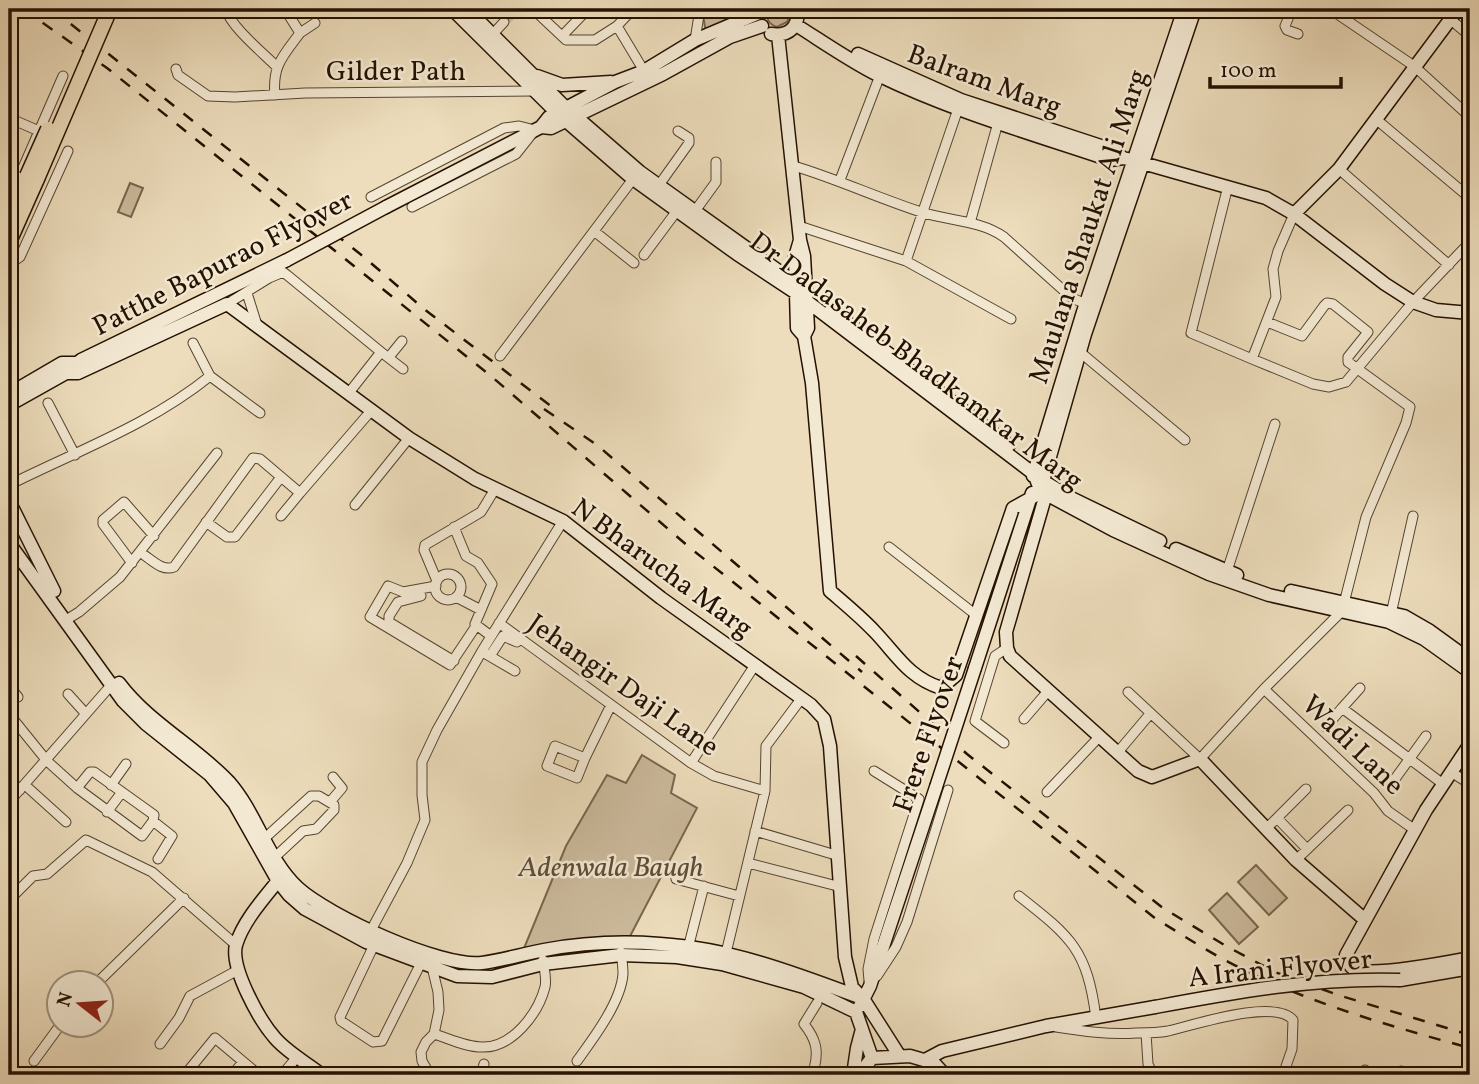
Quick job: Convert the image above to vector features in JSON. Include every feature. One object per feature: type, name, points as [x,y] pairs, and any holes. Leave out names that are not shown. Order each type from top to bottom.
[{"type":"main road","points":[[9,242],[100,9]]},
{"type":"main road","points":[[9,218],[32,178],[110,9]]},
{"type":"main road","points":[[452,9],[535,90],[566,114]]},
{"type":"main road","points":[[467,9],[533,74],[566,114]]},
{"type":"main road","name":"Maulana Shaukat Ali Marg","points":[[1037,487],[1086,304],[1184,9]]},
{"type":"main road","name":"Maulana Shaukat Ali Marg","points":[[1037,487],[1080,352],[1132,161],[1195,9]]},
{"type":"main road","points":[[1294,214],[1339,169],[1454,14]]},
{"type":"main road","points":[[566,114],[663,74],[727,32],[761,16],[772,34],[778,35],[789,32],[797,16]]},
{"type":"main road","name":"Balram Marg","points":[[797,16],[839,49],[881,71],[960,104],[1051,135],[1110,160],[1132,161],[1266,198],[1294,214],[1385,284],[1413,302],[1436,310],[1470,313]]},
{"type":"main road","points":[[566,114],[615,82],[644,71],[695,40],[727,32]]},
{"type":"main road","points":[[778,35],[800,240],[804,256],[797,328],[804,336],[812,383],[830,591],[876,633],[889,651],[923,682],[941,688],[956,676],[1013,508],[1037,487]]},
{"type":"main road","points":[[533,74],[562,85],[615,82]]},
{"type":"main road","name":"Patthe Bapurao Flyover","points":[[78,361],[287,260],[538,128],[549,117],[566,114]]},
{"type":"main road","name":"Dr Dadasaheb Bhadkamkar Marg","points":[[566,114],[633,179],[737,254],[801,292]]},
{"type":"main road","name":"Dr Dadasaheb Bhadkamkar Marg","points":[[566,114],[640,172],[772,266],[1037,487],[1113,530],[1209,574],[1269,595],[1404,616],[1470,660]]},
{"type":"main road","points":[[772,266],[790,257],[800,240]]},
{"type":"main road","points":[[66,373],[78,373],[227,304]]},
{"type":"main road","name":"N Bharucha Marg","points":[[227,304],[370,412],[409,438],[475,480],[563,521],[661,598],[811,705],[824,719],[830,746],[848,967],[852,987],[864,1000],[899,1055]]},
{"type":"main road","points":[[9,402],[66,373],[78,361]]},
{"type":"main road","points":[[9,402],[62,363],[78,361]]},
{"type":"main road","points":[[1037,487],[1006,632],[1010,656],[1138,771],[1152,777],[1200,759],[1296,860],[1364,919]]},
{"type":"main road","name":"Dr Dadasaheb Bhadkamkar Marg","points":[[1037,487],[1071,498],[1227,571],[1305,599]]},
{"type":"main road","name":"Frere Flyover","points":[[870,986],[942,788],[975,668],[1037,487]]},
{"type":"main road","points":[[9,501],[69,618]]},
{"type":"main road","points":[[9,544],[69,618],[114,682],[148,721],[188,751],[246,803],[275,857],[283,880]]},
{"type":"main road","name":"Dr Dadasaheb Bhadkamkar Marg","points":[[1343,607],[1409,630],[1470,672]]},
{"type":"main road","points":[[1470,744],[1415,830],[1346,955],[1354,969],[1404,969],[1470,958]]},
{"type":"main road","points":[[225,785],[283,880],[370,939],[426,965],[457,976],[492,977],[621,948]]},
{"type":"main road","points":[[283,880],[248,927],[240,933],[238,970],[254,1005],[275,1038],[322,1075]]},
{"type":"main road","points":[[370,939],[456,962],[480,963],[543,950],[621,948],[726,953],[807,978],[864,1000]]},
{"type":"main road","points":[[687,952],[798,985],[856,1012],[872,1058]]},
{"type":"main road","name":"A Irani Flyover","points":[[926,1060],[942,1051],[1046,1026],[1251,989],[1358,980],[1400,980],[1470,968]]},
{"type":"main road","points":[[856,1012],[870,986]]},
{"type":"main road","points":[[853,1075],[862,1029]]},
{"type":"main road","points":[[867,1075],[865,1068],[872,1058],[899,1055],[926,1060],[939,1066],[942,1074]]},
{"type":"street","points":[[226,9],[226,13],[238,27],[276,66]]},
{"type":"street","points":[[280,9],[300,33]]},
{"type":"street","points":[[533,9],[566,40],[595,40],[617,26],[633,9]]},
{"type":"street","points":[[562,36],[588,9]]},
{"type":"street","points":[[695,40],[700,9]]},
{"type":"street","points":[[1292,9],[1285,28],[1298,34]]},
{"type":"street","points":[[1330,9],[1414,66],[1470,117]]},
{"type":"street","points":[[1454,14],[1470,36]]},
{"type":"street","points":[[492,35],[505,22]]},
{"type":"street","points":[[275,96],[276,66],[300,33],[316,23]]},
{"type":"street","points":[[617,26],[644,71]]},
{"type":"street","name":"Gilder Path","points":[[176,69],[178,75],[208,96],[535,90]]},
{"type":"street","points":[[839,180],[881,71]]},
{"type":"street","points":[[9,201],[63,76]]},
{"type":"street","points":[[906,261],[960,104]]},
{"type":"street","points":[[9,118],[39,131]]},
{"type":"street","points":[[970,223],[999,118]]},
{"type":"street","points":[[1377,120],[1470,198]]},
{"type":"street","points":[[372,197],[504,128],[519,125],[538,128]]},
{"type":"street","points":[[412,207],[516,154],[538,128]]},
{"type":"street","points":[[659,185],[689,143],[689,138],[678,131]]},
{"type":"street","points":[[9,261],[20,257],[68,151]]},
{"type":"street","points":[[695,211],[716,182],[716,162]]},
{"type":"street","points":[[794,166],[923,212],[992,230],[1004,237],[1072,298],[1086,304]]},
{"type":"street","points":[[1339,169],[1449,265]]},
{"type":"street","points":[[500,356],[633,179]]},
{"type":"street","points":[[1228,186],[1191,333],[1313,384],[1329,387],[1346,382],[1413,302],[1470,242]]},
{"type":"street","points":[[644,255],[676,212]]},
{"type":"street","points":[[1252,359],[1276,297],[1273,268],[1294,214]]},
{"type":"street","points":[[799,226],[906,261],[1011,319]]},
{"type":"street","points":[[594,231],[634,263]]},
{"type":"street","points":[[227,304],[283,272],[403,369]]},
{"type":"street","points":[[247,293],[257,327]]},
{"type":"street","points":[[1128,692],[1200,759],[1343,607],[1366,517],[1410,413],[1410,407],[1348,360],[1368,332],[1330,303],[1324,306],[1302,337],[1267,322]]},
{"type":"street","points":[[348,394],[402,341]]},
{"type":"street","points":[[193,343],[211,376],[260,413]]},
{"type":"street","points":[[1080,352],[1185,440]]},
{"type":"street","points":[[9,485],[75,455],[170,404],[211,376]]},
{"type":"street","points":[[48,403],[75,455]]},
{"type":"street","points":[[281,516],[370,412]]},
{"type":"street","points":[[1227,571],[1275,424]]},
{"type":"street","points":[[355,505],[409,438]]},
{"type":"street","points":[[69,618],[101,595],[141,553],[217,453]]},
{"type":"street","points":[[141,553],[163,568],[174,568],[253,458],[260,459],[300,493]]},
{"type":"street","points":[[206,522],[227,537],[235,537],[281,477]]},
{"type":"street","points":[[481,610],[456,597],[441,597],[424,547],[426,543],[481,512],[495,489]]},
{"type":"street","points":[[132,563],[103,524],[103,520],[124,502],[154,536]]},
{"type":"street","points":[[1391,614],[1413,516]]},
{"type":"street","points":[[486,654],[491,636],[563,521]]},
{"type":"street","points":[[454,527],[466,556],[478,563],[492,584],[475,621],[476,626],[452,665],[370,617],[388,586],[403,592],[436,584],[442,575],[447,574],[457,577],[461,586],[456,597]]},
{"type":"street","points":[[889,547],[976,615]]},
{"type":"street","points":[[421,596],[398,602],[389,616],[389,622],[472,668]]},
{"type":"street","points":[[499,623],[503,636],[523,646],[527,643]]},
{"type":"street","name":"Jehangir Daji Lane","points":[[499,623],[691,763],[714,776],[765,792]]},
{"type":"street","points":[[476,626],[491,636]]},
{"type":"street","points":[[426,965],[382,1041],[373,1042],[341,1021],[340,1017],[370,939],[425,820],[422,762],[472,668],[503,636]]},
{"type":"street","points":[[1004,743],[975,721],[995,656],[1007,648]]},
{"type":"street","points":[[486,654],[515,671]]},
{"type":"street","points":[[691,763],[755,665]]},
{"type":"street","points":[[9,802],[114,682]]},
{"type":"street","points":[[10,688],[18,697]]},
{"type":"street","points":[[1326,727],[1360,688]]},
{"type":"street","name":"Wadi Lane","points":[[1264,689],[1374,793],[1388,811],[1415,830]]},
{"type":"street","points":[[1024,719],[1049,690]]},
{"type":"street","points":[[68,694],[86,714]]},
{"type":"street","points":[[726,953],[765,792],[766,746],[801,699]]},
{"type":"street","points":[[585,758],[611,705]]},
{"type":"street","points":[[1342,708],[1443,784]]},
{"type":"street","points":[[9,714],[47,761],[77,788],[107,812],[142,836],[155,816],[92,771],[77,788]]},
{"type":"street","points":[[1118,752],[1150,714]]},
{"type":"street","points":[[1047,792],[1100,736]]},
{"type":"street","points":[[1392,783],[1426,736]]},
{"type":"street","points":[[111,785],[126,764]]},
{"type":"street","points":[[870,986],[868,969],[874,939],[919,799],[874,771]]},
{"type":"street","points":[[1451,772],[1470,784]]},
{"type":"street","points":[[330,802],[342,789],[333,777]]},
{"type":"street","points":[[9,779],[66,822]]},
{"type":"street","points":[[1266,829],[1306,789]]},
{"type":"street","points":[[107,812],[122,792]]},
{"type":"street","points":[[265,838],[306,799],[315,795],[334,805],[334,810],[317,828],[303,831],[275,857]]},
{"type":"street","points":[[1296,860],[1348,810]]},
{"type":"street","points":[[1277,818],[1307,849]]},
{"type":"street","points":[[153,821],[172,836],[158,859]]},
{"type":"street","points":[[755,831],[839,856]]},
{"type":"street","points":[[9,900],[33,876],[47,874],[86,840],[152,872],[238,942]]},
{"type":"street","points":[[748,863],[841,887]]},
{"type":"street","points":[[676,879],[739,896]]},
{"type":"street","points":[[687,952],[704,886]]},
{"type":"street","points":[[1019,896],[1061,929],[1079,953],[1092,990],[1096,1018]]},
{"type":"street","points":[[112,968],[184,898]]},
{"type":"street","points":[[577,1061],[597,1033],[622,984],[621,948]]},
{"type":"street","points":[[434,1034],[470,1046],[483,1047],[506,1041],[517,1032],[541,998],[546,984],[543,950]]},
{"type":"street","points":[[426,965],[438,992],[439,1010],[434,1034],[421,1052],[422,1061],[430,1075]]},
{"type":"street","points":[[160,1044],[179,1018],[190,996],[238,970]]},
{"type":"street","points":[[817,1003],[804,1024],[816,1044],[814,1069],[817,1075]]},
{"type":"street","points":[[1046,1026],[1090,1032],[1146,1032],[1168,1031],[1200,1021],[1250,1013],[1270,1012],[1290,1016],[1293,1020],[1292,1049],[1283,1075]]},
{"type":"street","points":[[1146,1032],[1148,1064],[1153,1075]]},
{"type":"street","points":[[34,1061],[51,1038]]},
{"type":"street","points":[[188,1075],[188,1071],[215,1038],[259,1075]]},
{"type":"street","points":[[282,1075],[297,1057]]},
{"type":"street","points":[[232,1075],[243,1062]]},
{"type":"street","points":[[481,1075],[484,1064]]},
{"type":"street","points":[[1401,1071],[1413,1075]]},
{"type":"green space","points":[[702,9],[755,9],[710,35],[705,27]]},
{"type":"green space","points":[[768,9],[788,9],[790,15],[787,22],[777,27],[771,24],[767,17]]},
{"type":"green space","points":[[130,183],[143,188],[131,217],[118,212]]},
{"type":"green space","name":"Adenwala Baugh","points":[[642,755],[675,775],[671,793],[697,808],[627,942],[520,958],[566,846],[607,775],[626,783]]},
{"type":"green space","points":[[1256,865],[1287,898],[1269,915],[1238,882]]},
{"type":"green space","points":[[1227,893],[1258,927],[1239,944],[1209,910]]},
{"type":"tunnel","points":[[504,22],[518,9]]},
{"type":"railway","points":[[23,9],[107,68],[491,376],[689,547],[1156,919],[1221,958],[1281,987],[1375,1020],[1470,1048]]},
{"type":"railway","points":[[52,9],[364,257],[424,309],[556,410]]},
{"type":"railway","points":[[544,409],[597,445],[862,672]]},
{"type":"railway","points":[[856,656],[967,754],[1163,908],[1275,972],[1338,995],[1470,1035]]}]
